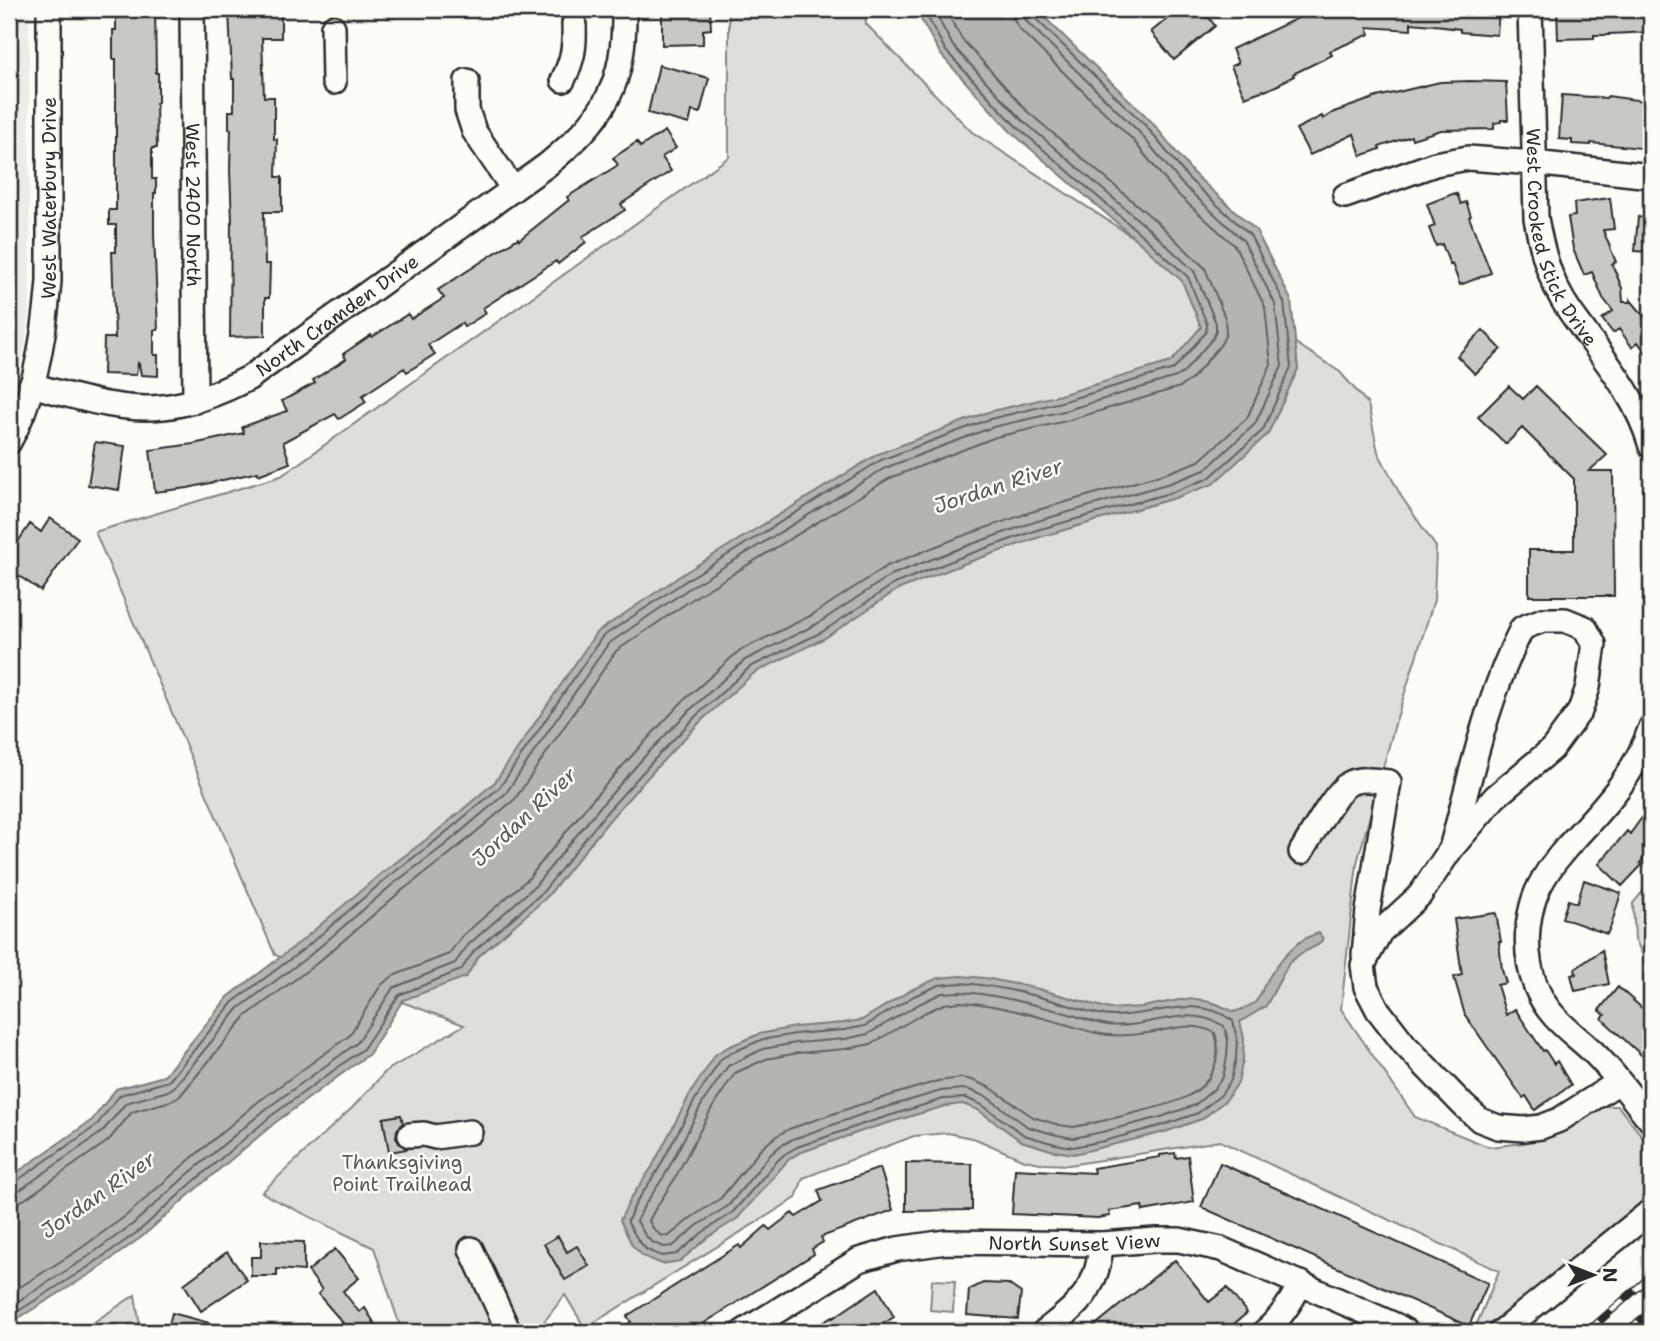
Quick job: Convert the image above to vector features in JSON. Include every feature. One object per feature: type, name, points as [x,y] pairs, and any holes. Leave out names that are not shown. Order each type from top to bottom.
[{"type":"street","name":"West Waterbury Drive","points":[[9,442],[20,421],[31,385],[45,323],[49,281],[49,9]]},
{"type":"street","name":"West 2400 North","points":[[192,9],[195,401]]},
{"type":"street","name":"North Cramden Drive","points":[[31,385],[93,401],[162,408],[195,401],[249,378],[547,165],[573,143],[601,110],[614,85],[621,56],[624,9]]},
{"type":"street","name":"West Crooked Stick Drive","points":[[1530,9],[1536,218],[1541,244],[1560,298],[1622,384],[1651,443]]},
{"type":"street","points":[[563,80],[575,43],[574,24]]},
{"type":"street","points":[[333,27],[334,82]]},
{"type":"street","points":[[467,81],[467,110],[474,131],[513,189]]},
{"type":"street","points":[[1345,196],[1413,171],[1468,158],[1651,176]]},
{"type":"street","points":[[1363,965],[1380,932],[1420,895],[1451,849],[1495,797],[1552,749],[1580,711],[1588,687],[1594,644],[1585,628],[1565,620],[1544,620],[1522,628],[1508,657],[1481,737],[1451,849]]},
{"type":"street","points":[[1651,727],[1636,764],[1612,799],[1564,850],[1540,885],[1532,905],[1527,952],[1540,996],[1553,1016],[1595,1054],[1651,1121]]},
{"type":"street","points":[[1301,852],[1333,801],[1349,783],[1361,780],[1390,782],[1368,910],[1363,965],[1366,987],[1378,1010],[1405,1045],[1480,1120],[1498,1127],[1541,1127],[1559,1120],[1619,1082]]},
{"type":"street","points":[[410,1135],[424,1134],[435,1138],[470,1132]]},
{"type":"street","points":[[1501,1332],[1651,1211]]},
{"type":"street","name":"North Sunset View","points":[[743,1332],[859,1260],[897,1249],[946,1242],[1102,1244],[1179,1240],[1221,1249],[1407,1332]]},
{"type":"street","points":[[1044,1332],[1079,1303],[1090,1287],[1097,1270],[1102,1244]]},
{"type":"street","points":[[471,1249],[509,1332]]},
{"type":"street","points":[[1264,1332],[1289,1305],[1301,1283]]},
{"type":"shaded area","points":[[9,9],[29,9],[30,299],[25,346],[9,402]]},
{"type":"green space","name":"Thanksgiving Point Trailhead","points":[[729,9],[865,9],[866,24],[972,132],[1340,372],[1368,404],[1378,452],[1401,496],[1436,547],[1434,600],[1395,724],[1357,863],[1341,1009],[1415,1117],[1489,1147],[1524,1143],[1599,1106],[1618,1106],[1651,1147],[1651,1195],[1486,1332],[1465,1332],[1476,1326],[1499,1271],[1220,1141],[1069,1165],[1024,1160],[976,1139],[948,1133],[914,1136],[803,1178],[796,1198],[585,1328],[565,1295],[536,1332],[402,1332],[374,1248],[262,1192],[353,1107],[386,1071],[464,1025],[275,955],[95,532],[281,476],[729,157]]},
{"type":"green space","points":[[1651,882],[1651,972],[1635,939],[1633,903]]},
{"type":"green space","points":[[932,1280],[955,1281],[953,1312],[930,1310]]},
{"type":"green space","points":[[135,1295],[141,1332],[79,1332]]},
{"type":"water","name":"Jordan River","points":[[915,9],[1036,9],[1151,121],[1193,173],[1256,230],[1291,300],[1298,369],[1268,434],[1213,484],[1175,498],[1040,537],[897,590],[825,638],[754,673],[701,721],[657,767],[611,818],[547,897],[479,956],[466,977],[403,1000],[369,1054],[276,1122],[143,1236],[92,1273],[9,1324],[9,1178],[92,1120],[116,1089],[164,1076],[228,997],[299,943],[495,782],[596,633],[686,572],[878,454],[988,412],[1060,395],[1171,362],[1201,327],[1182,281],[1010,131],[941,55]]},
{"type":"water","points":[[1319,933],[1323,939],[1289,963],[1266,1006],[1240,1022],[1244,1038],[1238,1083],[1226,1100],[1202,1119],[1165,1132],[1074,1154],[1021,1141],[978,1110],[963,1104],[945,1106],[799,1153],[788,1160],[738,1218],[707,1238],[680,1261],[662,1264],[643,1256],[632,1245],[620,1220],[652,1167],[690,1094],[716,1054],[759,1034],[862,1020],[911,990],[938,978],[960,976],[1035,988],[1110,1009],[1197,999],[1234,1012],[1256,1002],[1275,968],[1287,953],[1310,936]]},
{"type":"building","points":[[116,9],[155,9],[158,103],[157,148],[152,148],[152,179],[156,179],[154,234],[158,330],[154,330],[154,355],[158,355],[158,376],[141,375],[138,363],[136,375],[103,374],[104,338],[115,338],[112,252],[116,252],[116,225],[109,225],[109,210],[116,210],[116,59],[113,59],[113,30],[116,30]]},
{"type":"building","points":[[229,9],[281,9],[281,38],[262,38],[264,97],[274,97],[276,177],[282,177],[282,212],[264,212],[265,264],[270,264],[269,298],[265,298],[265,336],[230,337],[232,222],[229,111],[234,111],[234,79]]},
{"type":"building","points":[[662,9],[710,9],[711,29],[703,30],[703,44],[662,45]]},
{"type":"building","points":[[1168,9],[1203,9],[1215,26],[1174,60],[1151,32],[1173,14]]},
{"type":"building","points":[[1317,9],[1499,9],[1497,35],[1460,32],[1460,29],[1444,26],[1411,23],[1411,30],[1367,27],[1370,34],[1330,51],[1332,55],[1293,74],[1294,76],[1280,84],[1245,97],[1231,66],[1238,63],[1232,49]]},
{"type":"building","points":[[1557,9],[1651,9],[1651,32],[1558,39]]},
{"type":"building","points":[[659,65],[709,78],[700,113],[692,111],[689,124],[648,113]]},
{"type":"building","points":[[1440,82],[1506,82],[1508,120],[1494,123],[1494,129],[1441,130],[1412,139],[1411,136],[1361,156],[1354,134],[1310,155],[1296,129],[1322,116],[1323,119],[1334,112],[1377,97]]},
{"type":"building","points":[[1562,95],[1608,96],[1651,102],[1651,149],[1591,143],[1572,144],[1572,140],[1559,139]]},
{"type":"building","points":[[665,131],[676,148],[662,157],[671,171],[621,204],[625,210],[582,237],[586,242],[558,264],[556,261],[483,308],[486,313],[464,327],[462,323],[428,345],[435,354],[407,372],[404,368],[362,396],[366,402],[339,419],[335,414],[283,442],[290,463],[258,475],[258,472],[188,488],[155,492],[150,450],[244,433],[242,427],[287,411],[282,401],[315,383],[313,380],[346,359],[343,354],[408,314],[411,319],[444,298],[438,290],[518,238],[519,240],[569,200],[567,197],[618,165],[613,158],[637,142],[640,147]]},
{"type":"building","points":[[1455,193],[1461,204],[1466,202],[1471,216],[1469,217],[1491,273],[1460,285],[1442,244],[1436,246],[1429,228],[1435,226],[1427,204]]},
{"type":"building","points":[[1610,198],[1614,229],[1603,230],[1616,262],[1612,264],[1622,288],[1623,302],[1630,302],[1630,299],[1644,316],[1651,310],[1651,360],[1638,342],[1632,347],[1619,329],[1613,333],[1602,319],[1613,311],[1603,298],[1592,272],[1584,275],[1573,249],[1568,217],[1575,216],[1574,203]]},
{"type":"building","points":[[1638,217],[1651,219],[1649,252],[1635,251]]},
{"type":"building","points":[[1483,330],[1501,349],[1475,374],[1457,356]]},
{"type":"building","points":[[1509,386],[1523,399],[1536,386],[1607,455],[1589,471],[1613,471],[1614,596],[1529,596],[1529,550],[1574,550],[1574,479],[1522,428],[1506,444],[1478,417]]},
{"type":"building","points":[[95,442],[125,446],[119,490],[88,485]]},
{"type":"building","points":[[50,518],[78,538],[41,591],[9,569],[9,555],[30,524],[41,532]]},
{"type":"building","points":[[1651,805],[1651,836],[1643,847],[1649,852],[1640,863],[1642,865],[1622,886],[1599,864],[1627,831],[1630,834]]},
{"type":"building","points":[[1584,880],[1621,893],[1607,934],[1562,918],[1568,900],[1577,903]]},
{"type":"building","points":[[1496,913],[1502,970],[1506,983],[1497,985],[1506,1015],[1515,1009],[1543,1051],[1545,1050],[1554,1064],[1557,1061],[1571,1085],[1535,1110],[1526,1096],[1523,1098],[1465,1015],[1454,977],[1462,975],[1454,919]]},
{"type":"building","points":[[1602,950],[1609,984],[1575,991],[1571,975],[1576,974],[1575,969]]},
{"type":"building","points":[[1618,987],[1651,1016],[1651,1064],[1602,1019],[1605,1015],[1599,1010]]},
{"type":"building","points":[[401,1115],[403,1123],[397,1130],[396,1137],[407,1149],[389,1152],[383,1118]]},
{"type":"building","points":[[1175,1153],[1176,1158],[1188,1156],[1194,1202],[1143,1211],[1142,1206],[1109,1211],[1110,1216],[1098,1218],[1012,1214],[1015,1169],[1094,1173],[1093,1168]]},
{"type":"building","points":[[906,1163],[972,1164],[972,1210],[906,1211]]},
{"type":"building","points":[[1220,1163],[1488,1283],[1469,1326],[1201,1207]]},
{"type":"building","points":[[880,1168],[893,1210],[821,1237],[823,1242],[812,1249],[814,1254],[690,1332],[614,1332],[631,1322],[627,1316],[739,1245],[741,1248],[766,1226],[770,1230],[792,1213],[796,1217],[822,1201],[818,1190]]},
{"type":"building","points":[[558,1236],[567,1252],[577,1246],[589,1266],[565,1280],[544,1244]]},
{"type":"building","points":[[261,1241],[304,1242],[304,1271],[277,1269],[277,1276],[251,1276],[251,1257],[261,1257]]},
{"type":"building","points":[[335,1249],[359,1278],[343,1291],[359,1312],[365,1308],[380,1332],[328,1332],[343,1323],[318,1294],[322,1290],[308,1271]]},
{"type":"building","points":[[227,1252],[247,1280],[201,1311],[184,1284]]},
{"type":"building","points":[[1175,1260],[1209,1302],[1227,1288],[1247,1313],[1224,1332],[1087,1332]]},
{"type":"building","points":[[983,1283],[1008,1284],[1021,1293],[1018,1319],[967,1315],[969,1290]]},
{"type":"building","points":[[878,1288],[894,1317],[870,1332],[807,1332],[833,1318]]},
{"type":"building","points":[[172,1313],[228,1328],[227,1332],[167,1332]]},
{"type":"railway","points":[[1587,1332],[1651,1276]]},
{"type":"railway","points":[[1626,1332],[1651,1311]]}]
